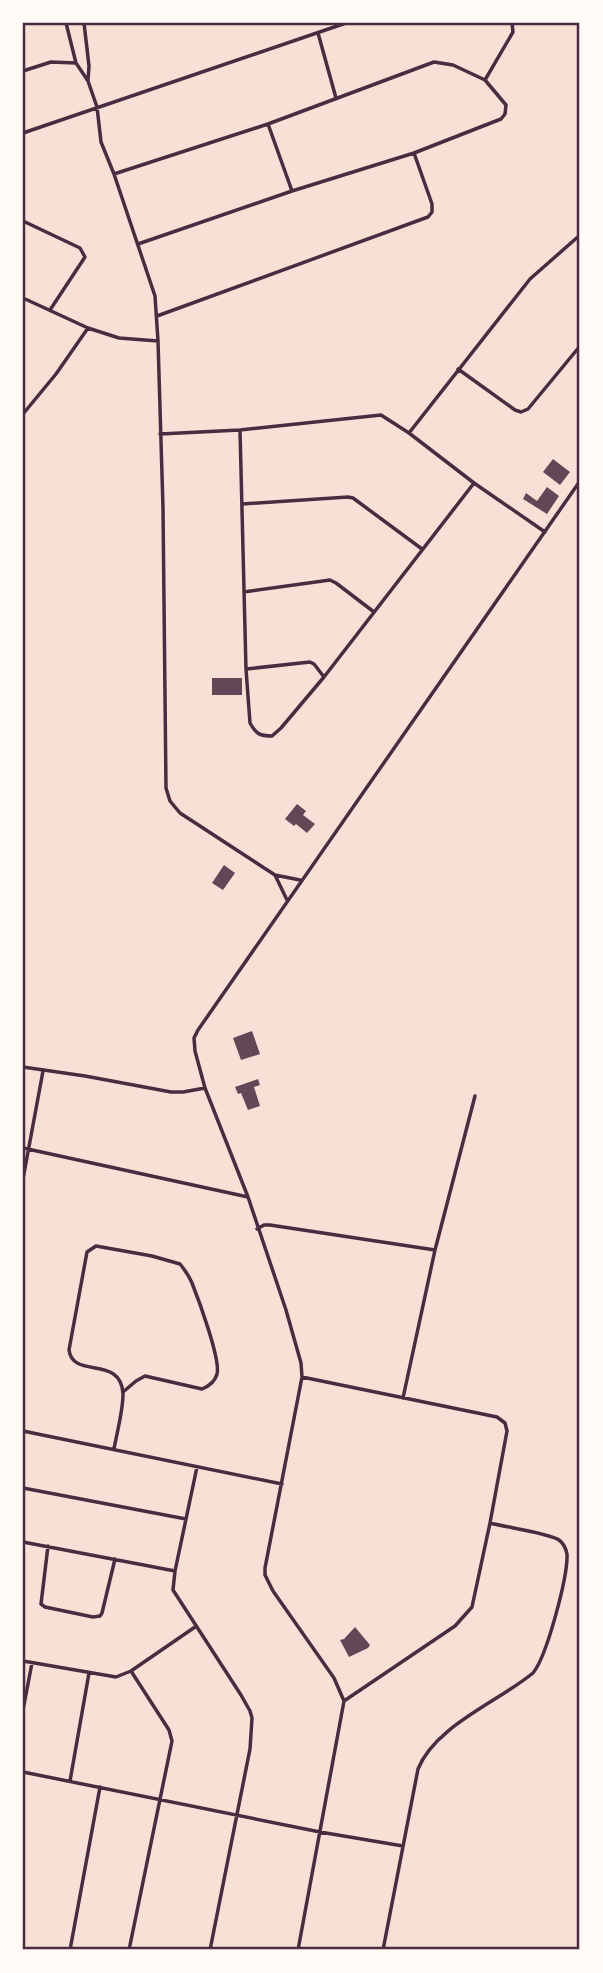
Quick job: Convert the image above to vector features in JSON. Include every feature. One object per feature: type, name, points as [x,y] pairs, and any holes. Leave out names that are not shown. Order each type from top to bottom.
[{"type":"street","points":[[66,23],[76,63],[88,81],[97,107],[101,142],[138,244],[155,296],[158,316],[166,788],[170,801],[180,813],[275,875],[301,880]]},
{"type":"street","points":[[84,23],[90,74],[88,81]]},
{"type":"street","points":[[23,133],[346,23]]},
{"type":"street","points":[[485,80],[513,32],[512,23]]},
{"type":"street","points":[[318,32],[336,98]]},
{"type":"street","points":[[23,71],[51,62],[76,63]]},
{"type":"street","points":[[114,174],[268,124],[434,62],[453,65],[485,80],[506,104],[505,114],[500,119],[414,153],[292,191],[138,244]]},
{"type":"street","points":[[268,124],[292,191]]},
{"type":"street","points":[[158,316],[428,217],[432,212],[432,204],[414,153]]},
{"type":"street","points":[[23,222],[80,248],[84,253],[85,257],[50,310]]},
{"type":"street","points":[[409,433],[530,279],[580,235]]},
{"type":"street","points":[[23,308],[25,299],[88,328],[119,338],[158,341]]},
{"type":"street","points":[[23,414],[56,374],[88,328]]},
{"type":"street","points":[[458,369],[521,412],[528,409],[580,346]]},
{"type":"street","points":[[160,434],[240,430],[381,415],[545,532]]},
{"type":"street","points":[[240,430],[246,669],[250,723],[254,731],[261,736],[272,736],[281,728],[324,677],[474,483]]},
{"type":"street","points":[[298,1950],[344,1701],[338,1684],[273,1591],[265,1575],[302,1377],[301,1363],[248,1197],[205,1088],[194,1038],[287,900],[580,481]]},
{"type":"street","points":[[242,504],[353,498],[422,550]]},
{"type":"street","points":[[244,592],[330,580],[374,612]]},
{"type":"street","points":[[246,669],[310,662],[324,677]]},
{"type":"street","points":[[275,875],[287,900]]},
{"type":"street","points":[[23,1067],[171,1092],[205,1088]]},
{"type":"street","points":[[23,1179],[25,1148],[43,1070]]},
{"type":"street","points":[[403,1398],[435,1250],[475,1096]]},
{"type":"street","points":[[25,1148],[248,1197]]},
{"type":"street","points":[[257,1229],[270,1225],[435,1250]]},
{"type":"street","points":[[114,1449],[123,1392],[118,1378],[112,1372],[78,1364],[70,1357],[85,1257],[89,1249],[96,1246],[180,1264],[192,1282],[217,1366],[214,1380],[202,1389],[145,1376],[123,1392]]},
{"type":"street","points":[[302,1377],[497,1417],[505,1423],[507,1431],[471,1607],[462,1620],[344,1701]]},
{"type":"street","points":[[23,1431],[282,1484]]},
{"type":"street","points":[[197,1467],[173,1590],[241,1695],[252,1718],[250,1749],[238,1816],[210,1950]]},
{"type":"street","points":[[23,1488],[186,1519]]},
{"type":"street","points":[[383,1950],[418,1769],[423,1756],[440,1737],[533,1673],[550,1638],[562,1587],[567,1554],[564,1547],[555,1538],[490,1524]]},
{"type":"street","points":[[23,1542],[175,1571]]},
{"type":"street","points":[[48,1546],[41,1604],[93,1617],[102,1613],[115,1559]]},
{"type":"street","points":[[23,1661],[116,1677],[131,1671],[195,1627]]},
{"type":"street","points":[[23,1710],[32,1663]]},
{"type":"street","points":[[130,1950],[172,1738],[131,1671]]},
{"type":"street","points":[[69,1781],[89,1673]]},
{"type":"street","points":[[23,1772],[320,1832],[403,1846]]},
{"type":"street","points":[[69,1950],[100,1787]]},
{"type":"building","points":[[553,459],[570,472],[560,485],[543,472]]},
{"type":"building","points":[[547,487],[559,496],[547,514],[523,499],[526,493],[537,501]]},
{"type":"building","points":[[212,678],[242,678],[242,695],[212,695]]},
{"type":"building","points":[[297,804],[306,811],[303,815],[315,824],[307,833],[285,819]]},
{"type":"building","points":[[224,865],[235,873],[223,890],[212,883]]},
{"type":"building","points":[[252,1031],[260,1054],[241,1060],[233,1038]]},
{"type":"building","points":[[258,1079],[260,1085],[254,1087],[260,1106],[248,1110],[241,1093],[238,1094],[235,1087]]},
{"type":"building","points":[[355,1627],[370,1645],[349,1657],[340,1640]]}]
